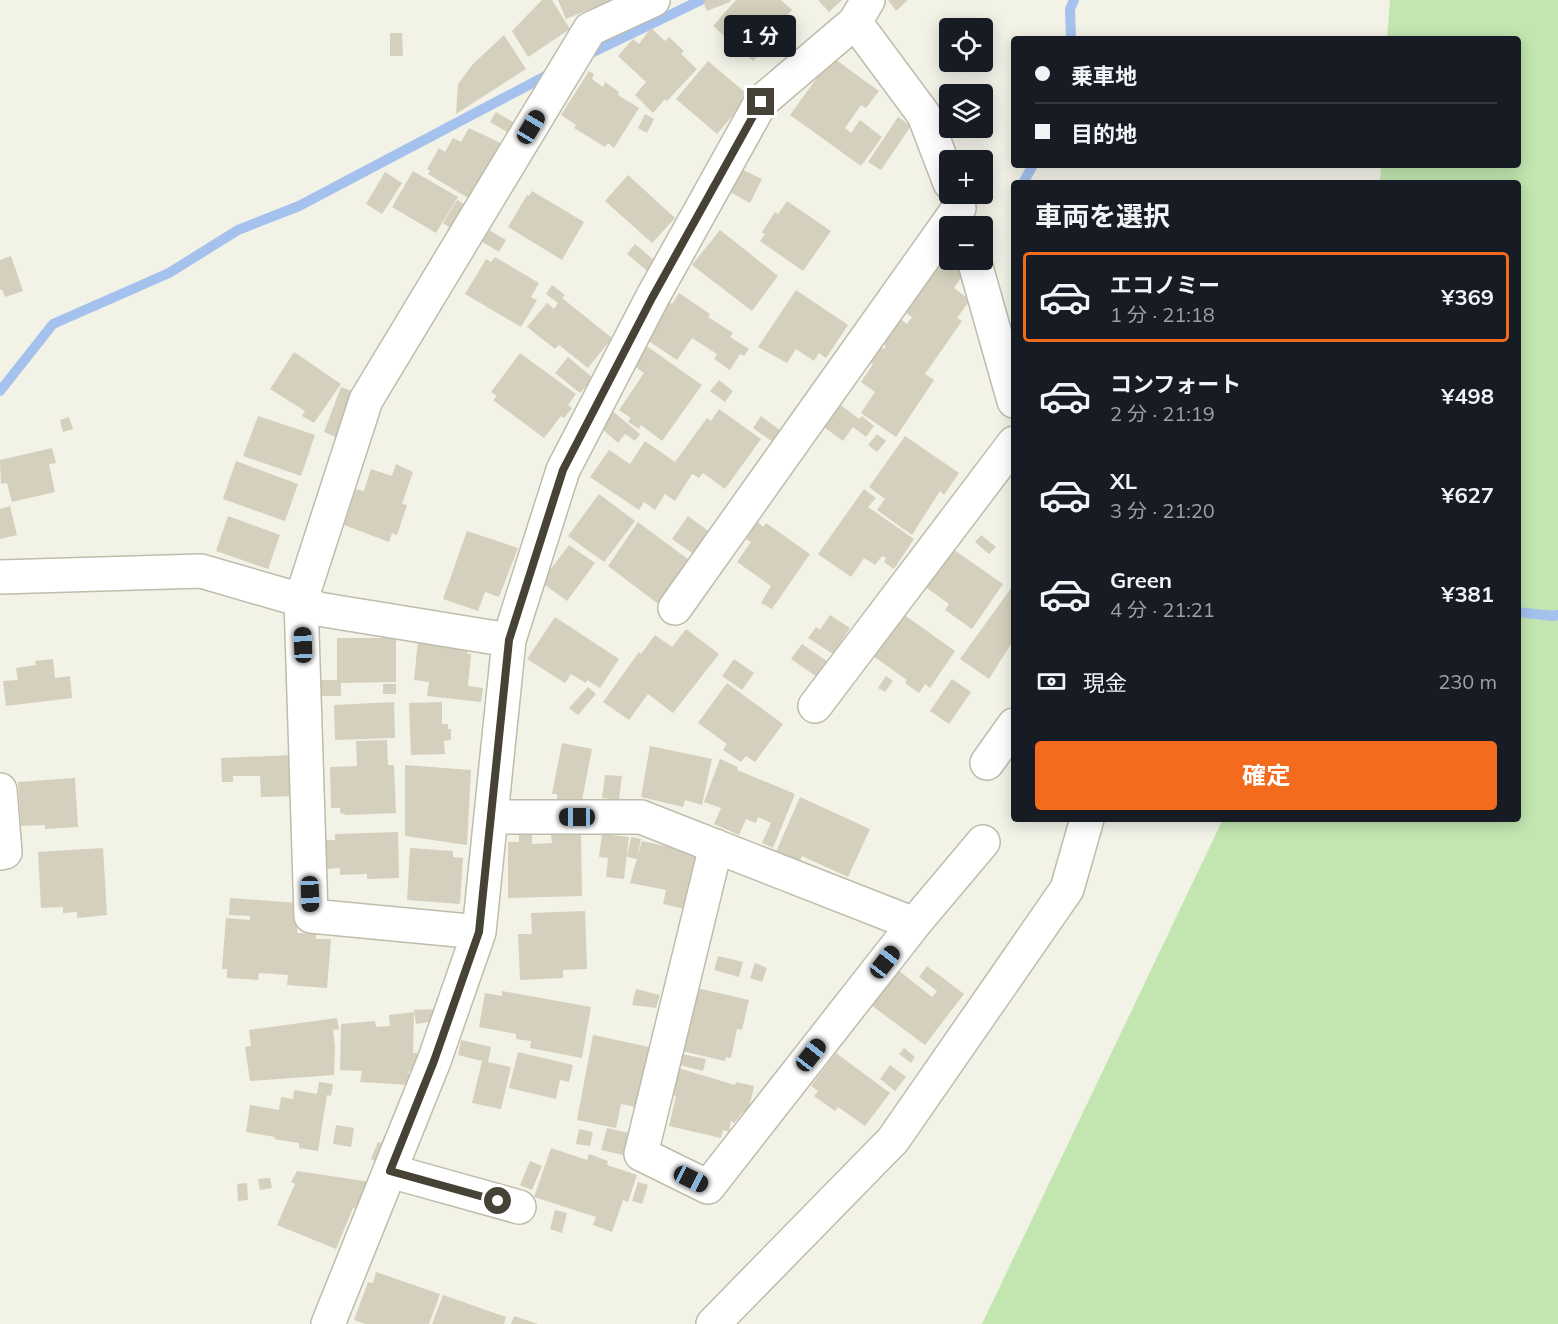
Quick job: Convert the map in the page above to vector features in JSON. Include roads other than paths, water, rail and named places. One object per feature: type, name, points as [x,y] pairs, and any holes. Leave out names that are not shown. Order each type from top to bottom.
[{"type":"street","points":[[479,932],[311,916],[301,600],[366,400],[590,29],[653,0]]},
{"type":"street","points":[[328,1324],[434,1061],[479,932],[509,640],[563,470],[652,298],[761,102],[861,11],[924,115],[939,156]]},
{"type":"street","points":[[675,608],[955,204]]},
{"type":"street","points":[[977,270],[1011,390]]},
{"type":"street","points":[[815,706],[1011,447]]},
{"type":"street","points":[[0,577],[201,571],[301,600],[318,609],[509,640]]},
{"type":"street","points":[[987,763],[1011,728]]},
{"type":"street","points":[[0,790],[5,852],[0,853]]},
{"type":"street","points":[[490,817],[641,817],[915,924]]},
{"type":"street","points":[[713,1324],[892,1140],[1067,889],[1086,822]]},
{"type":"street","points":[[716,846],[641,1154],[708,1187],[915,924],[983,842]]},
{"type":"street","points":[[390,1171],[519,1207]]},
{"type":"waterway","points":[[585,56],[701,0]]},
{"type":"waterway","points":[[1071,36],[1070,9],[1074,0]]},
{"type":"waterway","points":[[0,391],[53,324],[169,273],[238,230],[299,206],[555,71]]},
{"type":"waterway","points":[[1025,180],[1031,168]]},
{"type":"waterway","points":[[1521,612],[1558,615]]}]
